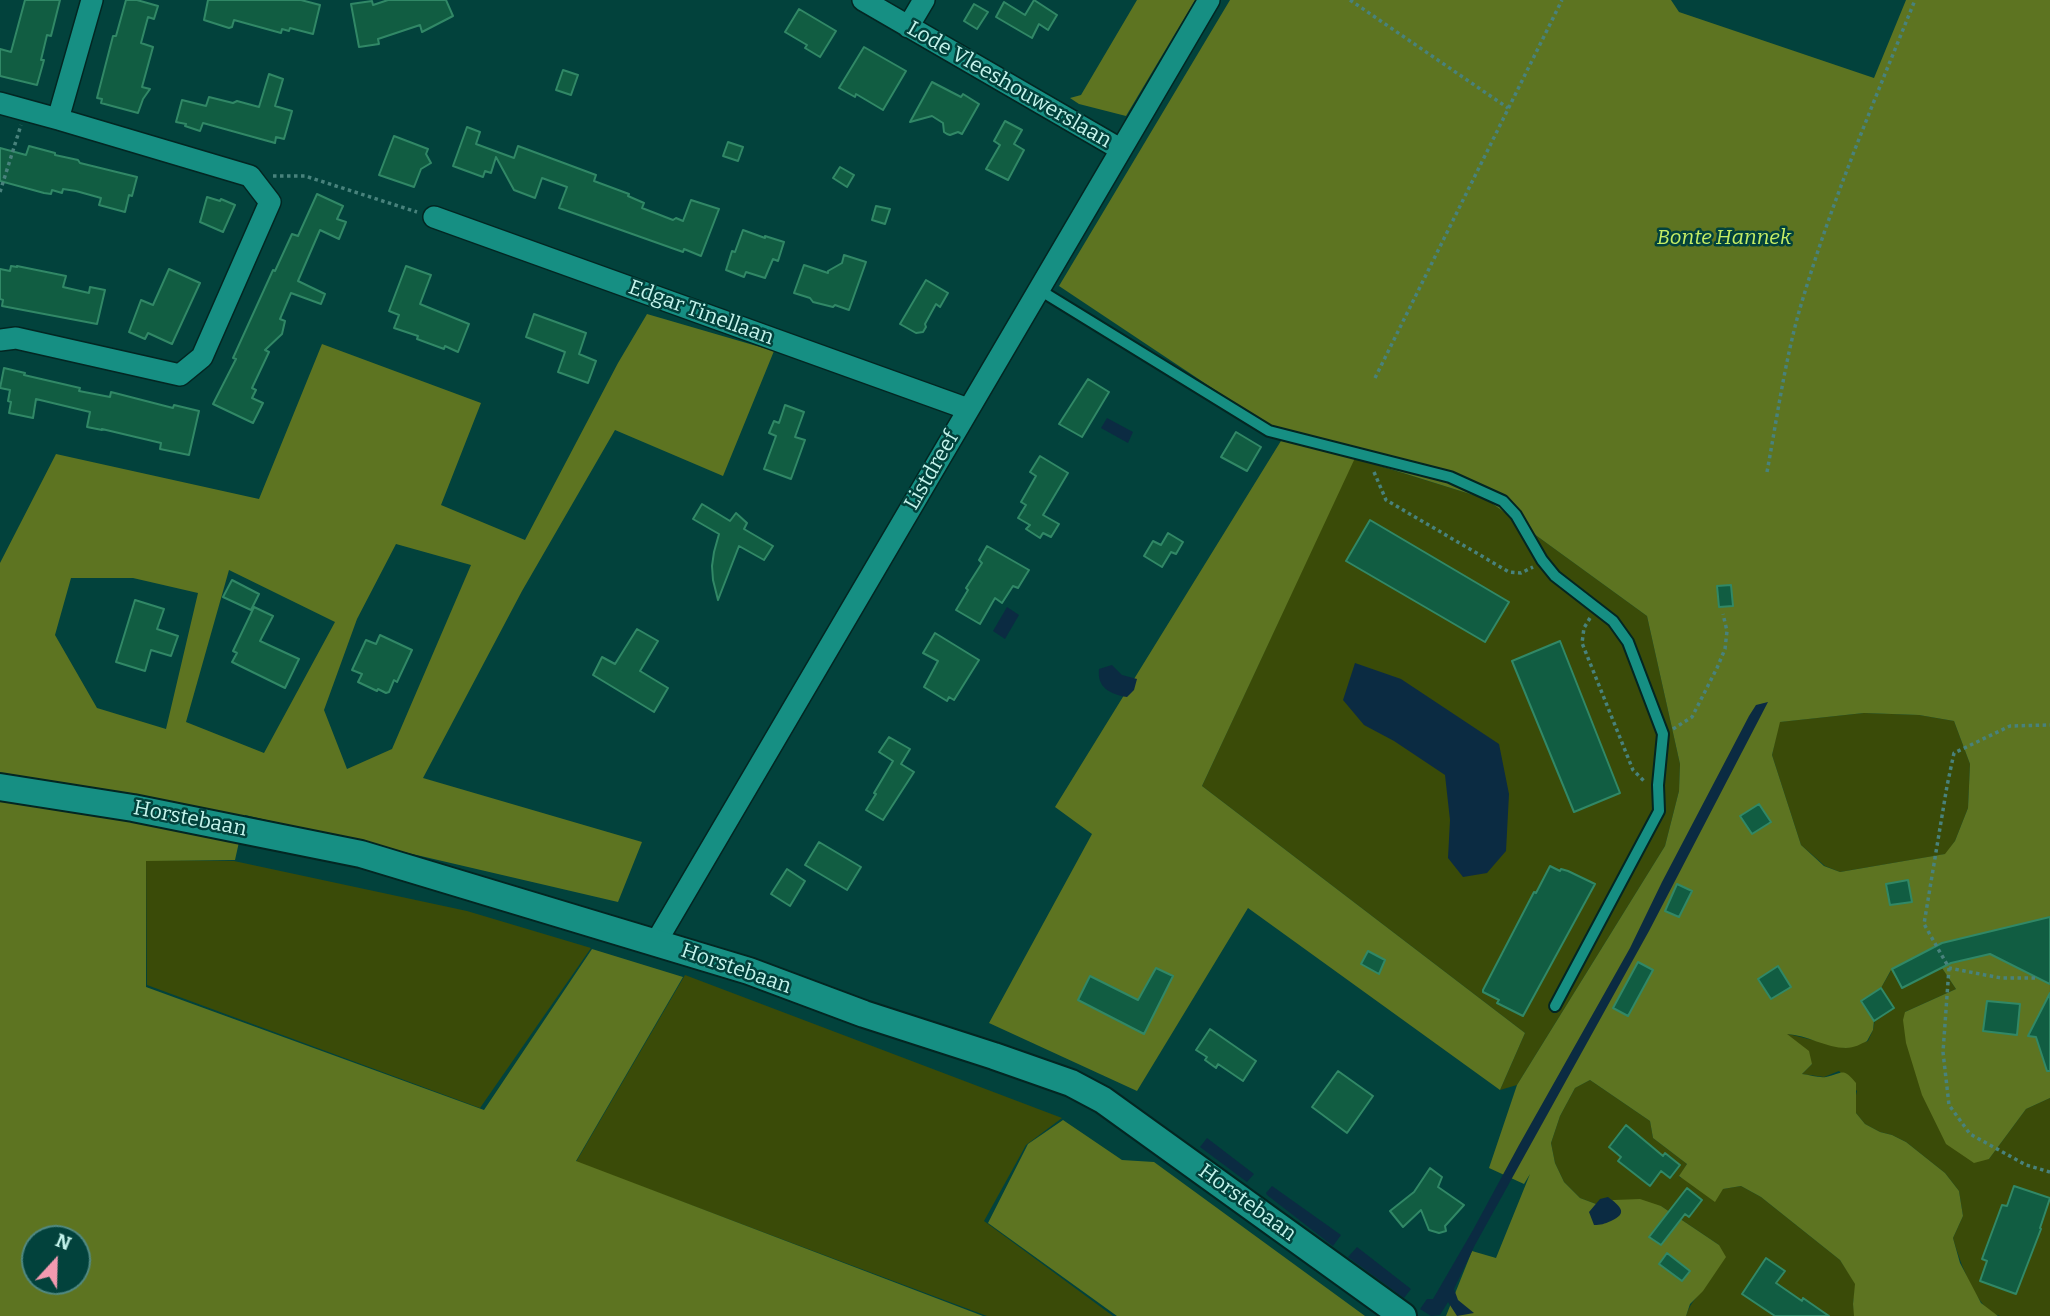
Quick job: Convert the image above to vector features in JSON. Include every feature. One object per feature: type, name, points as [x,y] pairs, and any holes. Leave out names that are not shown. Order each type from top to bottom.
[{"type":"street","points":[[58,119],[92,0]]},
{"type":"street","name":"Lode Vleeshouwerslaan","points":[[863,0],[1120,149]]},
{"type":"street","points":[[908,27],[924,0]]},
{"type":"street","name":"Listdreef","points":[[656,942],[1209,0]]},
{"type":"street","points":[[0,103],[250,176],[270,202],[202,357],[180,375],[16,338],[0,340]]},
{"type":"street","name":"Edgar Tinellaan","points":[[434,217],[968,409]]},
{"type":"street","name":"Horstebaan","points":[[0,787],[133,808],[361,854],[749,971],[864,1014],[1071,1083],[1103,1100],[1403,1316]]},
{"type":"lane","points":[[1038,289],[1269,431],[1450,477],[1503,501],[1516,515],[1544,563],[1559,579],[1613,621],[1628,642],[1663,734],[1658,785],[1659,811],[1555,1006]]},
{"type":"path","points":[[1350,0],[1508,108]]},
{"type":"path","points":[[1375,378],[1562,0]]},
{"type":"path","points":[[1767,472],[1803,296],[1848,169],[1915,0]]},
{"type":"path","points":[[0,192],[25,110]]},
{"type":"path","points":[[250,176],[305,176],[434,217]]},
{"type":"path","points":[[1368,457],[1386,500],[1510,572],[1521,572],[1544,563]]},
{"type":"path","points":[[1598,608],[1584,628],[1582,643],[1633,770],[1646,783],[1658,785]]},
{"type":"path","points":[[1663,734],[1692,717],[1703,697],[1725,649],[1727,631],[1723,614]]},
{"type":"path","points":[[2050,725],[2010,726],[1954,753],[1924,924],[1949,968],[1943,1052],[1949,1105],[1970,1134],[2026,1165],[2050,1172]]},
{"type":"path","points":[[1949,968],[2001,978],[2035,978]]},
{"type":"green space","points":[[1137,0],[1195,0],[1126,116],[1079,104],[1070,98],[1081,95]]},
{"type":"green space","name":"Bonte Hannek","points":[[1230,0],[1671,0],[1679,12],[1874,78],[1906,0],[2050,0],[2050,1098],[2026,1109],[1989,1159],[1974,1163],[1946,1144],[1922,1095],[1906,1043],[1903,1020],[1905,1012],[1956,989],[1942,968],[1902,988],[1891,970],[1881,988],[1894,1008],[1874,1021],[1867,1041],[1860,1045],[1839,1047],[1787,1034],[1809,1051],[1812,1064],[1802,1074],[1823,1077],[1842,1072],[1848,1075],[1856,1083],[1856,1113],[1865,1124],[1906,1142],[1945,1173],[1959,1191],[1963,1216],[1953,1238],[1960,1263],[1981,1303],[1998,1316],[1854,1316],[1855,1284],[1840,1260],[1761,1197],[1741,1186],[1723,1189],[1715,1202],[1679,1176],[1687,1164],[1653,1138],[1650,1121],[1590,1080],[1575,1088],[1560,1116],[1551,1143],[1555,1163],[1564,1182],[1580,1198],[1596,1204],[1640,1199],[1661,1206],[1719,1245],[1726,1257],[1703,1291],[1690,1304],[1686,1316],[1446,1316],[1472,1251],[1496,1258],[1530,1174],[1524,1184],[1489,1168],[1517,1085],[1665,846],[1679,791],[1680,764],[1647,616],[1486,499],[1355,458],[1202,786],[1525,1033],[1500,1090],[1248,908],[1137,1091],[989,1023],[1092,834],[1055,807],[1284,436],[1059,286]],"holes":[[[1864,713],[1919,715],[1954,721],[1970,764],[1968,808],[1955,841],[1945,854],[1840,872],[1824,866],[1801,845],[1772,755],[1780,722]]]},
{"type":"green space","points":[[647,314],[774,351],[723,476],[615,430],[522,591],[423,778],[642,842],[618,902],[245,815],[235,860],[146,861],[146,987],[484,1110],[592,949],[683,977],[576,1161],[983,1316],[0,1316],[0,563],[56,454],[259,499],[322,344],[481,403],[441,505],[525,540],[618,363]],"holes":[[[396,544],[471,565],[392,749],[347,769],[324,710],[357,619]],[[229,570],[335,622],[264,753],[186,722]],[[71,578],[133,578],[198,593],[166,729],[97,708],[55,635]]]},
{"type":"green space","points":[[1354,458],[1486,499],[1647,616],[1680,764],[1679,791],[1665,846],[1517,1085],[1500,1090],[1525,1033],[1202,786]]},
{"type":"green space","points":[[1864,713],[1919,715],[1954,721],[1970,764],[1968,808],[1955,841],[1946,854],[1840,872],[1825,866],[1801,845],[1772,755],[1779,722]]},
{"type":"green space","points":[[146,860],[234,861],[467,911],[591,948],[480,1108],[147,985]]},
{"type":"green space","points":[[1942,968],[1956,989],[1905,1012],[1989,1159],[2026,1109],[2050,1098],[2050,1316],[2000,1316],[1983,1305],[1970,1283],[1953,1238],[1963,1216],[1959,1191],[1945,1173],[1906,1142],[1865,1124],[1856,1113],[1857,1091],[1839,1071],[1824,1077],[1802,1074],[1812,1064],[1784,1033],[1846,1048],[1868,1041],[1873,1030],[1881,988],[1892,969]]},
{"type":"green space","points":[[685,975],[1062,1118],[1026,1145],[984,1221],[1113,1316],[987,1316],[576,1162]]},
{"type":"green space","points":[[1590,1080],[1650,1121],[1653,1138],[1687,1164],[1679,1177],[1723,1189],[1741,1186],[1761,1197],[1840,1260],[1856,1284],[1853,1304],[1855,1316],[1686,1316],[1713,1274],[1719,1245],[1661,1206],[1596,1204],[1580,1198],[1564,1182],[1555,1163],[1551,1143],[1560,1116],[1575,1088]]},
{"type":"green space","points":[[1063,1120],[1122,1160],[1154,1162],[1365,1316],[1117,1316],[988,1223],[1028,1144]]},
{"type":"water","points":[[1107,418],[1133,432],[1128,443],[1101,428]]},
{"type":"water","points":[[1007,607],[1019,615],[1005,639],[993,631]]},
{"type":"water","points":[[1355,663],[1401,679],[1499,744],[1509,794],[1506,851],[1487,873],[1463,877],[1448,858],[1450,820],[1445,775],[1394,741],[1364,725],[1343,700]]},
{"type":"water","points":[[1112,665],[1122,675],[1137,679],[1134,690],[1127,697],[1110,692],[1100,681],[1099,669]]},
{"type":"water","points":[[1768,702],[1649,931],[1475,1245],[1454,1289],[1458,1300],[1474,1313],[1457,1316],[1448,1302],[1440,1315],[1431,1316],[1420,1309],[1427,1299],[1433,1299],[1630,948],[1749,716],[1756,705]]},
{"type":"water","points":[[1207,1138],[1254,1174],[1247,1182],[1200,1147]]},
{"type":"water","points":[[1272,1186],[1341,1235],[1333,1246],[1267,1195]]},
{"type":"water","points":[[1608,1197],[1621,1209],[1620,1215],[1601,1225],[1594,1225],[1589,1212],[1600,1199]]},
{"type":"water","points":[[1357,1247],[1411,1289],[1404,1298],[1348,1257]]},
{"type":"building","points":[[25,0],[60,0],[51,36],[47,35],[37,85],[0,76],[0,49],[11,52]]},
{"type":"building","points":[[126,0],[158,6],[154,19],[148,17],[141,43],[153,47],[142,87],[150,89],[138,113],[101,103],[102,99],[97,98],[113,36],[116,36]]},
{"type":"building","points":[[208,0],[301,0],[320,5],[313,34],[290,28],[289,31],[282,29],[281,33],[234,20],[229,28],[204,20]]},
{"type":"building","points":[[388,0],[446,0],[453,16],[422,32],[420,25],[378,39],[379,44],[359,47],[351,4],[372,1],[373,5]]},
{"type":"building","points":[[1034,0],[1057,15],[1048,30],[1039,24],[1032,38],[996,17],[1004,2],[1025,15]]},
{"type":"building","points":[[974,4],[988,12],[977,29],[964,21]]},
{"type":"building","points":[[799,9],[836,31],[820,57],[805,48],[807,45],[785,32]]},
{"type":"building","points":[[864,47],[906,71],[883,110],[856,94],[855,97],[839,88]]},
{"type":"building","points":[[563,70],[578,75],[571,95],[556,90]]},
{"type":"building","points":[[269,74],[283,79],[275,106],[292,111],[284,139],[276,137],[275,143],[203,123],[200,131],[176,122],[182,100],[206,106],[209,97],[259,107]]},
{"type":"building","points":[[932,82],[961,97],[963,94],[979,104],[962,134],[947,134],[944,132],[943,123],[932,116],[910,122]]},
{"type":"building","points":[[1005,121],[1022,130],[1014,144],[1024,150],[1008,180],[986,169],[1000,145],[994,141]]},
{"type":"building","points":[[467,127],[480,132],[476,144],[514,158],[518,146],[596,175],[594,181],[629,194],[628,196],[644,203],[642,208],[673,220],[676,218],[683,221],[691,200],[719,209],[701,256],[559,208],[567,187],[542,178],[535,198],[514,190],[496,157],[491,173],[485,171],[483,177],[453,166]]},
{"type":"building","points":[[394,136],[428,149],[426,154],[431,163],[421,169],[414,187],[379,175]]},
{"type":"building","points":[[728,142],[743,147],[738,161],[723,156]]},
{"type":"building","points":[[29,146],[78,160],[80,163],[137,177],[125,212],[99,205],[101,198],[76,191],[63,189],[62,193],[52,190],[51,194],[0,181],[0,148],[26,155]]},
{"type":"building","points":[[840,167],[854,175],[847,187],[833,178]]},
{"type":"building","points":[[317,194],[343,206],[337,219],[346,222],[339,239],[320,230],[298,281],[325,294],[321,304],[291,293],[280,319],[285,321],[282,334],[265,350],[269,352],[252,388],[256,390],[252,398],[263,403],[253,423],[213,404],[236,359],[233,358],[273,270],[275,271],[292,234],[298,236]]},
{"type":"building","points":[[207,197],[235,205],[223,232],[200,222]]},
{"type":"building","points":[[876,206],[890,209],[885,224],[872,220]]},
{"type":"building","points":[[743,230],[784,242],[778,261],[773,259],[765,278],[746,272],[744,277],[726,270]]},
{"type":"building","points":[[844,255],[866,262],[849,310],[813,302],[810,298],[794,293],[804,265],[828,273],[842,263]]},
{"type":"building","points":[[11,266],[66,276],[63,287],[89,293],[90,287],[105,290],[97,324],[2,306],[0,269],[10,271]]},
{"type":"building","points":[[406,266],[431,275],[420,304],[469,324],[458,352],[417,339],[418,336],[394,328],[399,315],[389,311]]},
{"type":"building","points":[[169,269],[200,283],[172,344],[148,333],[145,339],[129,332],[141,300],[153,305]]},
{"type":"building","points":[[926,280],[948,293],[940,307],[936,304],[923,332],[916,333],[900,324]]},
{"type":"building","points":[[534,314],[586,333],[579,354],[596,361],[588,383],[558,372],[565,352],[526,337]]},
{"type":"building","points":[[4,368],[80,388],[79,391],[110,397],[111,392],[173,408],[174,405],[199,411],[189,455],[160,449],[161,443],[87,427],[90,412],[36,399],[33,418],[9,413],[10,390],[0,388]]},
{"type":"building","points":[[1088,379],[1109,392],[1082,437],[1059,424]]},
{"type":"building","points":[[785,405],[804,412],[795,437],[805,440],[791,479],[764,469],[776,436],[769,433],[774,421],[779,423]]},
{"type":"building","points":[[1236,432],[1261,447],[1247,471],[1221,457]]},
{"type":"building","points":[[1040,456],[1068,473],[1043,515],[1059,524],[1051,537],[1043,533],[1040,538],[1026,529],[1030,525],[1018,518],[1026,505],[1021,502],[1036,476],[1030,472]]},
{"type":"building","points":[[702,504],[730,521],[736,513],[747,523],[744,529],[773,546],[764,560],[739,546],[718,600],[712,566],[719,534],[693,519]]},
{"type":"building","points":[[1370,520],[1509,602],[1485,642],[1346,561]]},
{"type":"building","points":[[1168,533],[1183,542],[1176,554],[1171,552],[1162,567],[1144,556],[1153,541],[1161,545]]},
{"type":"building","points":[[987,546],[1029,570],[1018,588],[1013,586],[1002,603],[995,598],[980,624],[956,610],[982,563],[979,560]]},
{"type":"building","points":[[232,580],[259,594],[251,610],[223,597]]},
{"type":"building","points":[[1731,585],[1733,606],[1719,607],[1717,586]]},
{"type":"building","points":[[135,600],[164,609],[157,629],[178,636],[171,656],[151,650],[145,671],[116,662]]},
{"type":"building","points":[[254,607],[273,616],[260,641],[299,659],[285,688],[232,662],[237,653],[233,651]]},
{"type":"building","points":[[637,629],[658,641],[640,671],[668,688],[654,712],[593,675],[602,657],[615,664]]},
{"type":"building","points":[[935,633],[979,660],[954,700],[949,697],[947,701],[924,687],[938,661],[923,653]]},
{"type":"building","points":[[380,635],[412,650],[397,682],[394,680],[386,693],[358,682],[362,674],[352,670],[366,640],[376,644]]},
{"type":"building","points":[[1560,641],[1620,793],[1574,812],[1512,661]]},
{"type":"building","points":[[889,737],[910,749],[901,764],[914,772],[883,820],[866,810],[893,761],[879,752]]},
{"type":"building","points":[[1759,804],[1771,822],[1752,834],[1740,816]]},
{"type":"building","points":[[819,842],[861,867],[847,890],[805,865]]},
{"type":"building","points":[[1550,866],[1595,884],[1523,1016],[1497,1003],[1499,1000],[1483,990]]},
{"type":"building","points":[[787,869],[805,881],[790,906],[771,894]]},
{"type":"building","points":[[1908,880],[1912,902],[1890,905],[1886,884]]},
{"type":"building","points":[[1677,884],[1692,891],[1679,917],[1665,911]]},
{"type":"building","points":[[2050,917],[2050,984],[1990,954],[1951,963],[1902,988],[1892,969],[1942,943]]},
{"type":"building","points":[[1368,951],[1385,960],[1379,974],[1361,964]]},
{"type":"building","points":[[1638,962],[1653,970],[1628,1016],[1613,1008]]},
{"type":"building","points":[[1778,966],[1791,987],[1771,999],[1758,979]]},
{"type":"building","points":[[1156,968],[1173,976],[1144,1034],[1078,1000],[1090,976],[1138,1000]]},
{"type":"building","points":[[1881,988],[1894,1008],[1874,1021],[1861,1001]]},
{"type":"building","points":[[2050,993],[2050,1071],[2047,1071],[2036,1037],[2028,1036]]},
{"type":"building","points":[[1987,1001],[2020,1004],[2017,1035],[1983,1031]]},
{"type":"building","points":[[1210,1029],[1256,1061],[1243,1081],[1218,1064],[1216,1068],[1205,1060],[1207,1057],[1196,1050]]},
{"type":"building","points":[[1338,1071],[1373,1096],[1347,1133],[1312,1107]]},
{"type":"building","points":[[1626,1125],[1663,1156],[1665,1153],[1680,1165],[1670,1178],[1661,1171],[1650,1186],[1618,1161],[1621,1157],[1609,1147]]},
{"type":"building","points":[[1430,1168],[1442,1177],[1438,1187],[1464,1205],[1445,1226],[1446,1231],[1439,1233],[1429,1230],[1421,1210],[1403,1227],[1390,1211],[1414,1192]]},
{"type":"building","points":[[2014,1186],[2050,1198],[2016,1294],[1980,1281],[1987,1261],[1982,1259],[2002,1205],[2007,1206]]},
{"type":"building","points":[[1687,1188],[1702,1200],[1689,1217],[1685,1214],[1661,1245],[1649,1237]]},
{"type":"building","points":[[1667,1253],[1690,1271],[1682,1281],[1659,1264]]},
{"type":"building","points":[[1766,1258],[1785,1271],[1776,1283],[1829,1316],[1775,1316],[1742,1294]]}]
